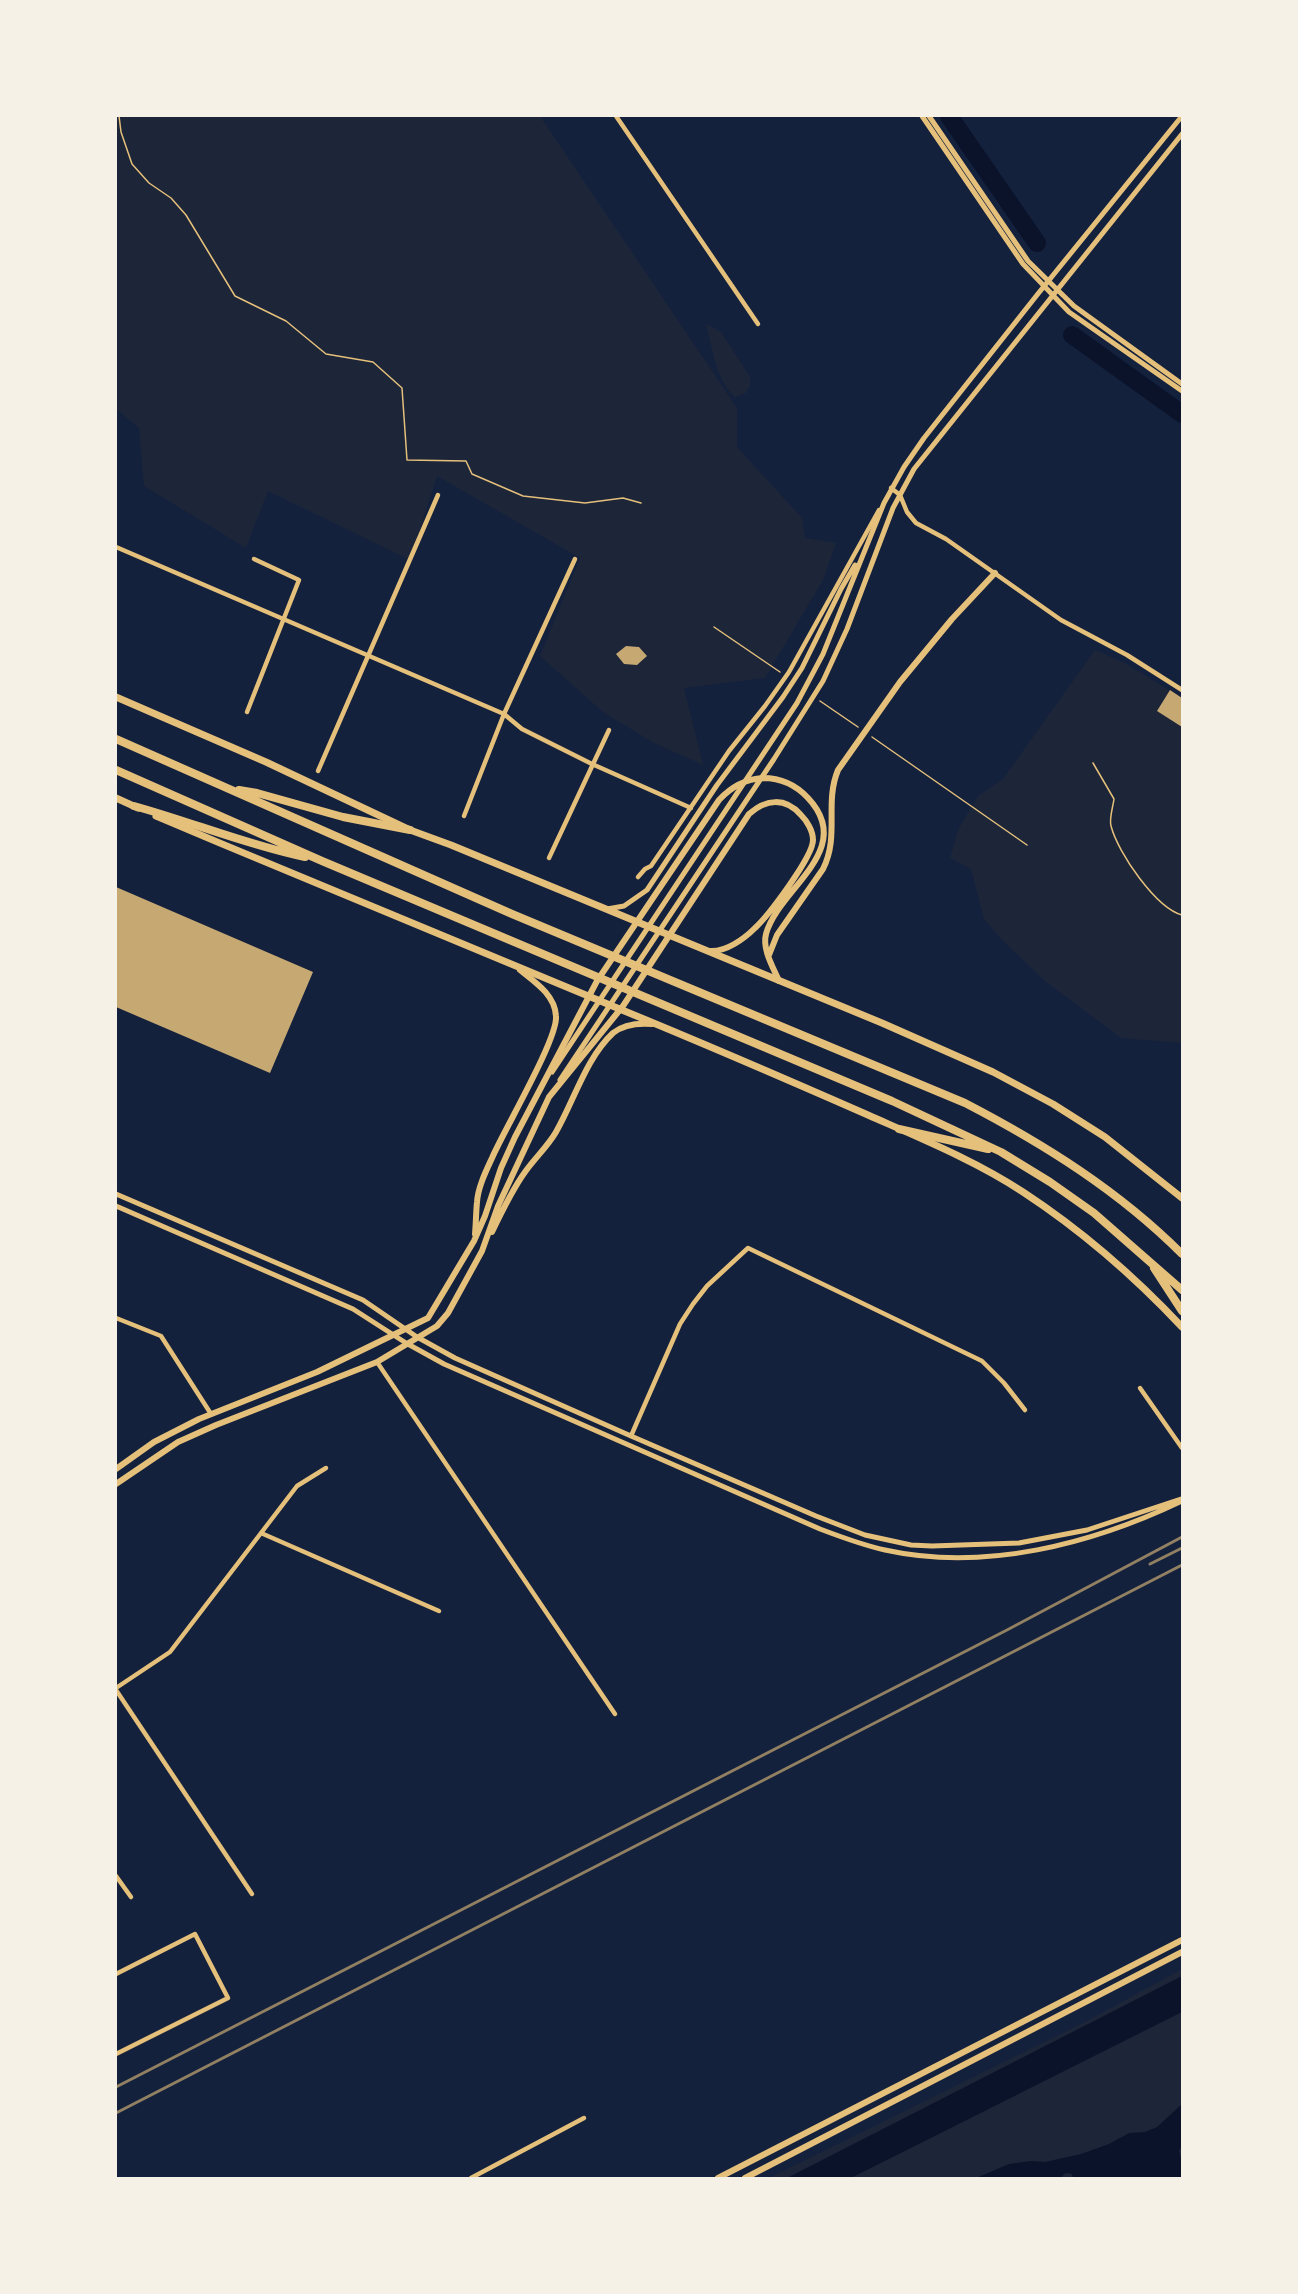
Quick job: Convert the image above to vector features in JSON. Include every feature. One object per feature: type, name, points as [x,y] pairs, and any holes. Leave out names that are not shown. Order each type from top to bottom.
[{"type":"highway","points":[[116,739],[512,914],[965,1103],[1022,1132],[1063,1158],[1118,1197],[1182,1254]]},
{"type":"highway","points":[[116,770],[322,861],[849,1083],[1001,1152],[1094,1213],[1182,1290]]},
{"type":"highway","points":[[230,789],[257,793],[343,817],[410,830]]},
{"type":"highway","points":[[134,806],[183,819],[245,842],[322,861]]},
{"type":"highway","points":[[899,1129],[1001,1152]]},
{"type":"highway","points":[[1148,1260],[1182,1311]]},
{"type":"main road","points":[[769,955],[777,935],[829,857],[833,829],[832,785],[838,770],[900,682],[952,619],[995,573]]},
{"type":"main road","points":[[116,698],[257,758],[410,830],[926,1041],[993,1072],[1053,1104],[1106,1137],[1182,1198]]},
{"type":"main road","points":[[116,1469],[154,1442],[211,1414],[317,1372],[428,1318],[474,1241],[501,1168],[597,981],[719,800],[742,783],[753,780],[775,779],[794,786],[812,802],[822,823],[822,845],[812,867],[769,926],[765,944],[779,981]]},
{"type":"main road","points":[[116,798],[665,1027],[899,1129],[983,1169],[1022,1191],[1084,1237],[1140,1284],[1182,1327]]},
{"type":"main road","points":[[482,1251],[498,1206],[549,1096],[623,1006],[749,814],[772,801],[789,804],[805,819],[813,840],[805,863],[756,927],[722,950],[704,950]]},
{"type":"main road","points":[[474,1241],[480,1188],[492,1158],[556,1025],[556,1015],[549,996],[515,966]]},
{"type":"main road","points":[[116,1484],[178,1442],[377,1362],[437,1326],[448,1313],[512,1193],[556,1132],[581,1079],[614,1033],[625,1027],[642,1023],[665,1027]]},
{"type":"main road","points":[[718,2178],[1182,1940]]},
{"type":"main road","points":[[745,2178],[1182,1953]]},
{"type":"street","points":[[616,116],[758,324]]},
{"type":"street","points":[[922,116],[1023,264],[1055,292],[1182,384]]},
{"type":"street","points":[[929,116],[1046,284]]},
{"type":"street","points":[[539,1091],[797,703],[823,654],[891,488],[924,438],[1182,116]]},
{"type":"street","points":[[549,1096],[807,709],[835,657],[877,549],[914,469],[1182,134]]},
{"type":"street","points":[[1055,292],[1069,312],[1182,391]]},
{"type":"street","points":[[891,488],[900,495],[907,512],[916,523],[946,539],[1060,620],[1127,655],[1182,690]]},
{"type":"street","points":[[318,771],[438,495]]},
{"type":"street","points":[[638,877],[645,868],[651,866],[729,751],[789,672],[860,540],[884,502]]},
{"type":"street","points":[[116,547],[504,714],[522,729],[592,764],[691,808]]},
{"type":"street","points":[[603,909],[624,906],[647,890],[717,785],[802,668],[841,589],[864,551]]},
{"type":"street","points":[[247,712],[299,580],[254,559]]},
{"type":"street","points":[[464,816],[504,714],[575,559]]},
{"type":"street","points":[[549,858],[609,730]]},
{"type":"street","points":[[116,1194],[363,1300],[417,1337],[455,1358],[631,1436],[865,1535],[911,1545],[972,1546],[1040,1540],[1087,1530],[1182,1500]]},
{"type":"street","points":[[116,1206],[354,1309],[394,1336],[444,1364],[820,1529],[855,1542],[885,1550],[948,1557],[1038,1550],[1087,1538],[1182,1500]]},
{"type":"street","points":[[631,1436],[680,1324],[707,1286],[748,1248],[982,1361],[1004,1383],[1025,1410]]},
{"type":"street","points":[[116,1318],[161,1336],[211,1414]]},
{"type":"street","points":[[377,1362],[615,1714]]},
{"type":"street","points":[[1140,1388],[1182,1448]]},
{"type":"street","points":[[252,1894],[116,1689],[171,1652],[297,1486],[326,1468]]},
{"type":"street","points":[[261,1533],[439,1611]]},
{"type":"street","points":[[116,1876],[131,1897]]},
{"type":"street","points":[[116,1974],[195,1934],[228,1998],[116,2054]]},
{"type":"street","points":[[471,2178],[584,2118]]},
{"type":"path","points":[[119,116],[121,132],[132,164],[149,183],[171,198],[186,215],[235,296],[286,321],[326,354],[373,362],[402,388],[407,460],[466,461],[472,474],[523,496],[585,503],[623,498],[641,503]]},
{"type":"path","points":[[1093,763],[1114,799],[1110,824],[1118,844],[1149,889],[1173,913],[1182,915]]},
{"type":"shaded area","points":[[116,116],[540,116],[737,408],[737,447],[802,518],[805,538],[836,543],[823,580],[765,678],[684,688],[703,765],[652,742],[603,712],[540,656],[580,558],[437,476],[410,560],[268,491],[246,548],[144,486],[139,428],[116,409]]},
{"type":"shaded area","points":[[706,324],[721,332],[750,377],[750,386],[746,393],[735,397],[723,382]]},
{"type":"shaded area","points":[[1095,650],[1125,663],[1182,698],[1182,1043],[1121,1038],[1045,981],[1002,940],[984,919],[971,869],[950,858],[959,828],[978,796],[1003,779]]},
{"type":"shaded area","points":[[1182,1969],[1182,2178],[769,2178],[1089,2020]]},
{"type":"shaded area","points":[[1182,1976],[1182,2012],[851,2178],[787,2178]]},
{"type":"shaded area","points":[[1182,2104],[1182,2146],[1179,2151],[1182,2178],[1073,2178],[1072,2174],[1066,2173],[1062,2178],[976,2178],[1009,2164],[1045,2162],[1081,2154],[1109,2144],[1129,2133],[1145,2132],[1157,2127]]},
{"type":"building","points":[[626,646],[639,647],[647,656],[637,665],[624,664],[616,654]]},
{"type":"building","points":[[1170,690],[1182,698],[1182,727],[1157,711]]},
{"type":"building","points":[[116,887],[313,972],[270,1073],[116,1007]]},
{"type":"waterway","points":[[949,116],[1037,243]]},
{"type":"waterway","points":[[1072,335],[1182,414]]},
{"type":"railway","points":[[116,2087],[1007,1630],[1182,1537]]},
{"type":"railway","points":[[1150,1564],[1182,1548]]},
{"type":"railway","points":[[116,2113],[1182,1565]]}]
